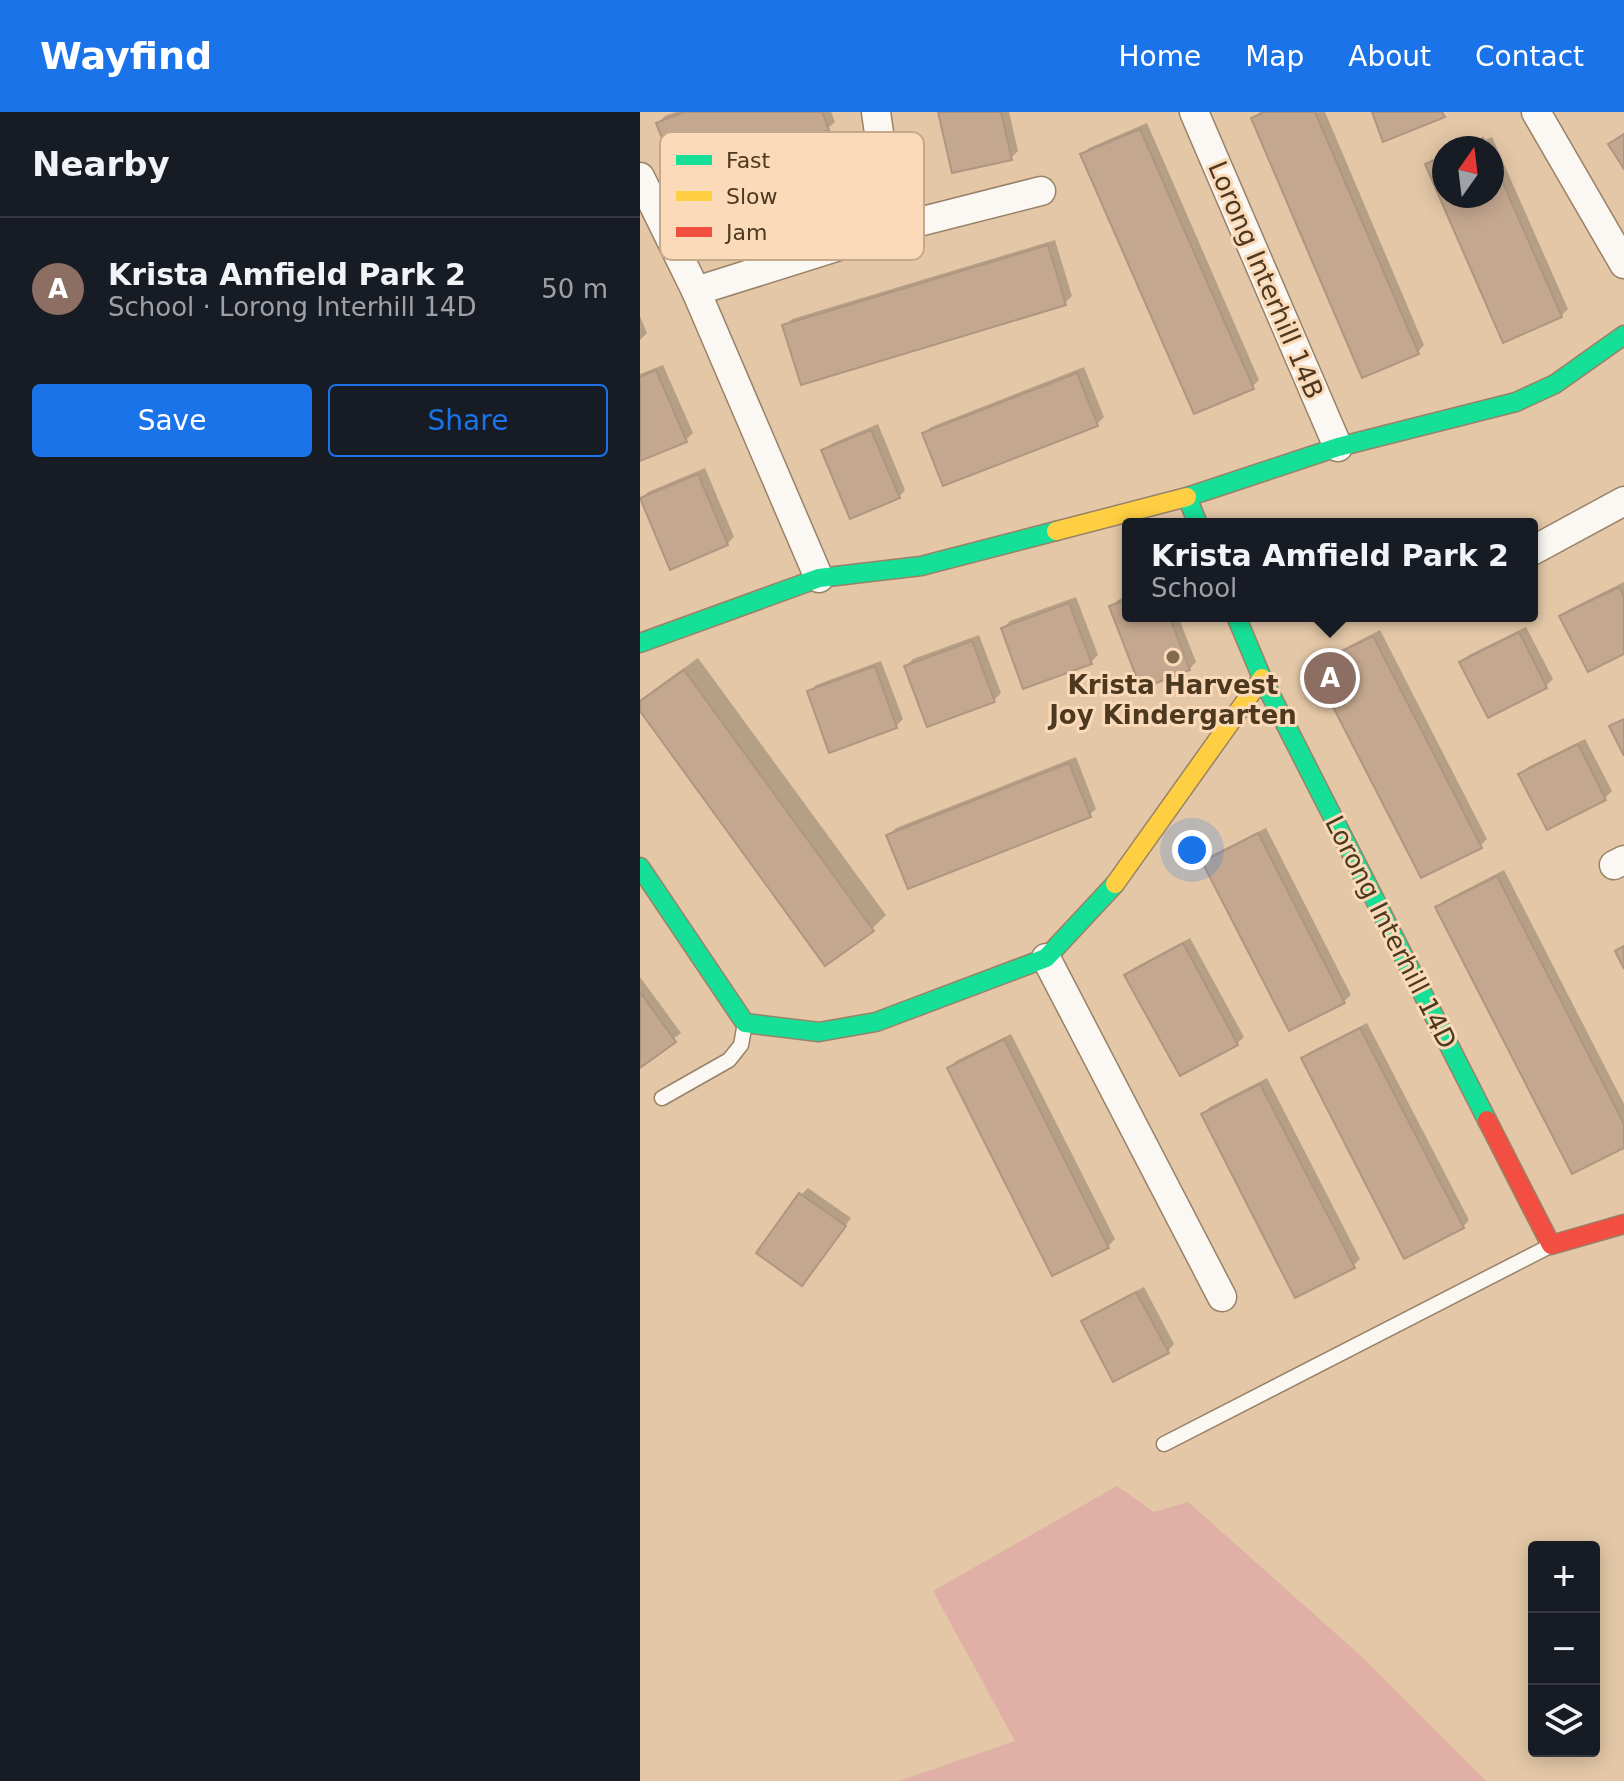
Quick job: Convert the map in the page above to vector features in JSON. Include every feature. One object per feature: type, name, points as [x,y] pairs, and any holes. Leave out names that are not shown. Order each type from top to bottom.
[{"type":"street","points":[[876,112],[879,132]]},
{"type":"street","name":"Lorong Interhill 14B","points":[[1194,112],[1338,447]]},
{"type":"street","points":[[1542,114],[1624,264]]},
{"type":"street","points":[[640,177],[660,217]]},
{"type":"street","points":[[924,221],[1041,191]]},
{"type":"street","points":[[681,260],[819,578]]},
{"type":"street","points":[[696,291],[795,260]]},
{"type":"street","points":[[640,643],[819,578],[921,566],[1187,497],[1338,447],[1516,402],[1555,384],[1624,335]]},
{"type":"street","points":[[1187,497],[1196,518]]},
{"type":"street","points":[[1538,548],[1624,501]]},
{"type":"street","name":"Lorong Interhill 14D","points":[[1239,622],[1262,678],[1551,1245]]},
{"type":"street","points":[[640,867],[745,1023],[819,1032],[876,1022],[1046,958],[1108,895],[1262,678]]},
{"type":"street","points":[[1046,958],[1222,1297]]},
{"type":"street","points":[[1551,1245],[1624,1224]]},
{"type":"lane","points":[[662,1098],[729,1060],[741,1045],[745,1023]]},
{"type":"lane","points":[[1164,1444],[1551,1245]]},
{"type":"shaded area","points":[[1117,1486],[1154,1512],[1188,1502],[1361,1656],[1486,1781],[899,1781],[1015,1741],[933,1591]]},
{"type":"building","points":[[684,112],[822,112],[829,130],[660,133],[656,123]]},
{"type":"building","points":[[938,112],[1001,112],[1012,160],[952,173]]},
{"type":"building","points":[[1265,112],[1315,112],[1419,354],[1362,378],[1251,118]]},
{"type":"building","points":[[1372,112],[1442,112],[1445,117],[1383,142]]},
{"type":"building","points":[[1140,129],[1254,389],[1194,414],[1080,154]]},
{"type":"building","points":[[1624,134],[1624,169],[1608,144]]},
{"type":"building","points":[[1432,161],[1432,180],[1425,164]]},
{"type":"building","points":[[1504,185],[1562,317],[1503,343],[1444,208],[1504,208]]},
{"type":"building","points":[[1048,245],[1066,305],[801,385],[782,325]]},
{"type":"building","points":[[656,370],[687,442],[640,461],[640,377]]},
{"type":"building","points":[[1077,373],[1098,426],[943,486],[922,433]]},
{"type":"building","points":[[871,430],[900,498],[850,519],[821,450]]},
{"type":"building","points":[[698,474],[728,545],[670,570],[640,498]]},
{"type":"building","points":[[1619,587],[1624,597],[1624,654],[1588,672],[1559,616]]},
{"type":"building","points":[[1122,601],[1122,622],[1171,622],[1190,670],[1141,689],[1109,606]]},
{"type":"building","points":[[1069,603],[1092,664],[1023,689],[1001,628]]},
{"type":"building","points":[[1519,632],[1547,688],[1488,718],[1459,662]]},
{"type":"building","points":[[1373,636],[1482,848],[1421,878],[1312,666]]},
{"type":"building","points":[[972,641],[995,702],[927,727],[904,666]]},
{"type":"building","points":[[875,666],[897,728],[829,753],[807,691]]},
{"type":"building","points":[[684,670],[874,931],[825,966],[640,711],[640,701]]},
{"type":"building","points":[[1624,719],[1624,756],[1609,726]]},
{"type":"building","points":[[1578,744],[1606,800],[1547,830],[1518,774]]},
{"type":"building","points":[[1069,763],[1091,817],[908,889],[886,835]]},
{"type":"building","points":[[1258,833],[1345,1003],[1289,1031],[1202,862]]},
{"type":"building","points":[[1497,876],[1624,1124],[1624,1148],[1572,1174],[1435,907]]},
{"type":"building","points":[[1183,943],[1238,1045],[1180,1076],[1124,975]]},
{"type":"building","points":[[1624,946],[1624,969],[1615,951]]},
{"type":"building","points":[[640,992],[676,1042],[640,1068]]},
{"type":"building","points":[[1360,1028],[1464,1228],[1404,1259],[1301,1058]]},
{"type":"building","points":[[1004,1039],[1109,1248],[1052,1276],[947,1068]]},
{"type":"building","points":[[1260,1084],[1355,1268],[1295,1298],[1201,1114]]},
{"type":"building","points":[[799,1193],[846,1226],[802,1286],[756,1253]]},
{"type":"building","points":[[1136,1292],[1169,1353],[1113,1382],[1081,1321]]},
{"type":"traffic: fast","points":[[1196,518],[1187,497],[1338,447],[1516,402],[1555,384],[1624,335]]},
{"type":"traffic: fast","points":[[640,643],[819,578],[921,566],[1056,531]]},
{"type":"traffic: fast","points":[[1239,622],[1262,678],[1487,1120]]},
{"type":"traffic: fast","points":[[640,867],[745,1023],[819,1032],[876,1022],[1046,958],[1115,884]]},
{"type":"traffic: slow","points":[[1056,531],[1187,497]]},
{"type":"traffic: slow","points":[[1115,884],[1262,678]]},
{"type":"traffic: jam","points":[[1487,1120],[1551,1245],[1624,1224]]},
{"type":"place","name":"Krista Harvest Joy Kindergarten","points":[[1173,657]]},
{"type":"place","name":"Krista Amfield Park 2","points":[[1330,678]]}]
